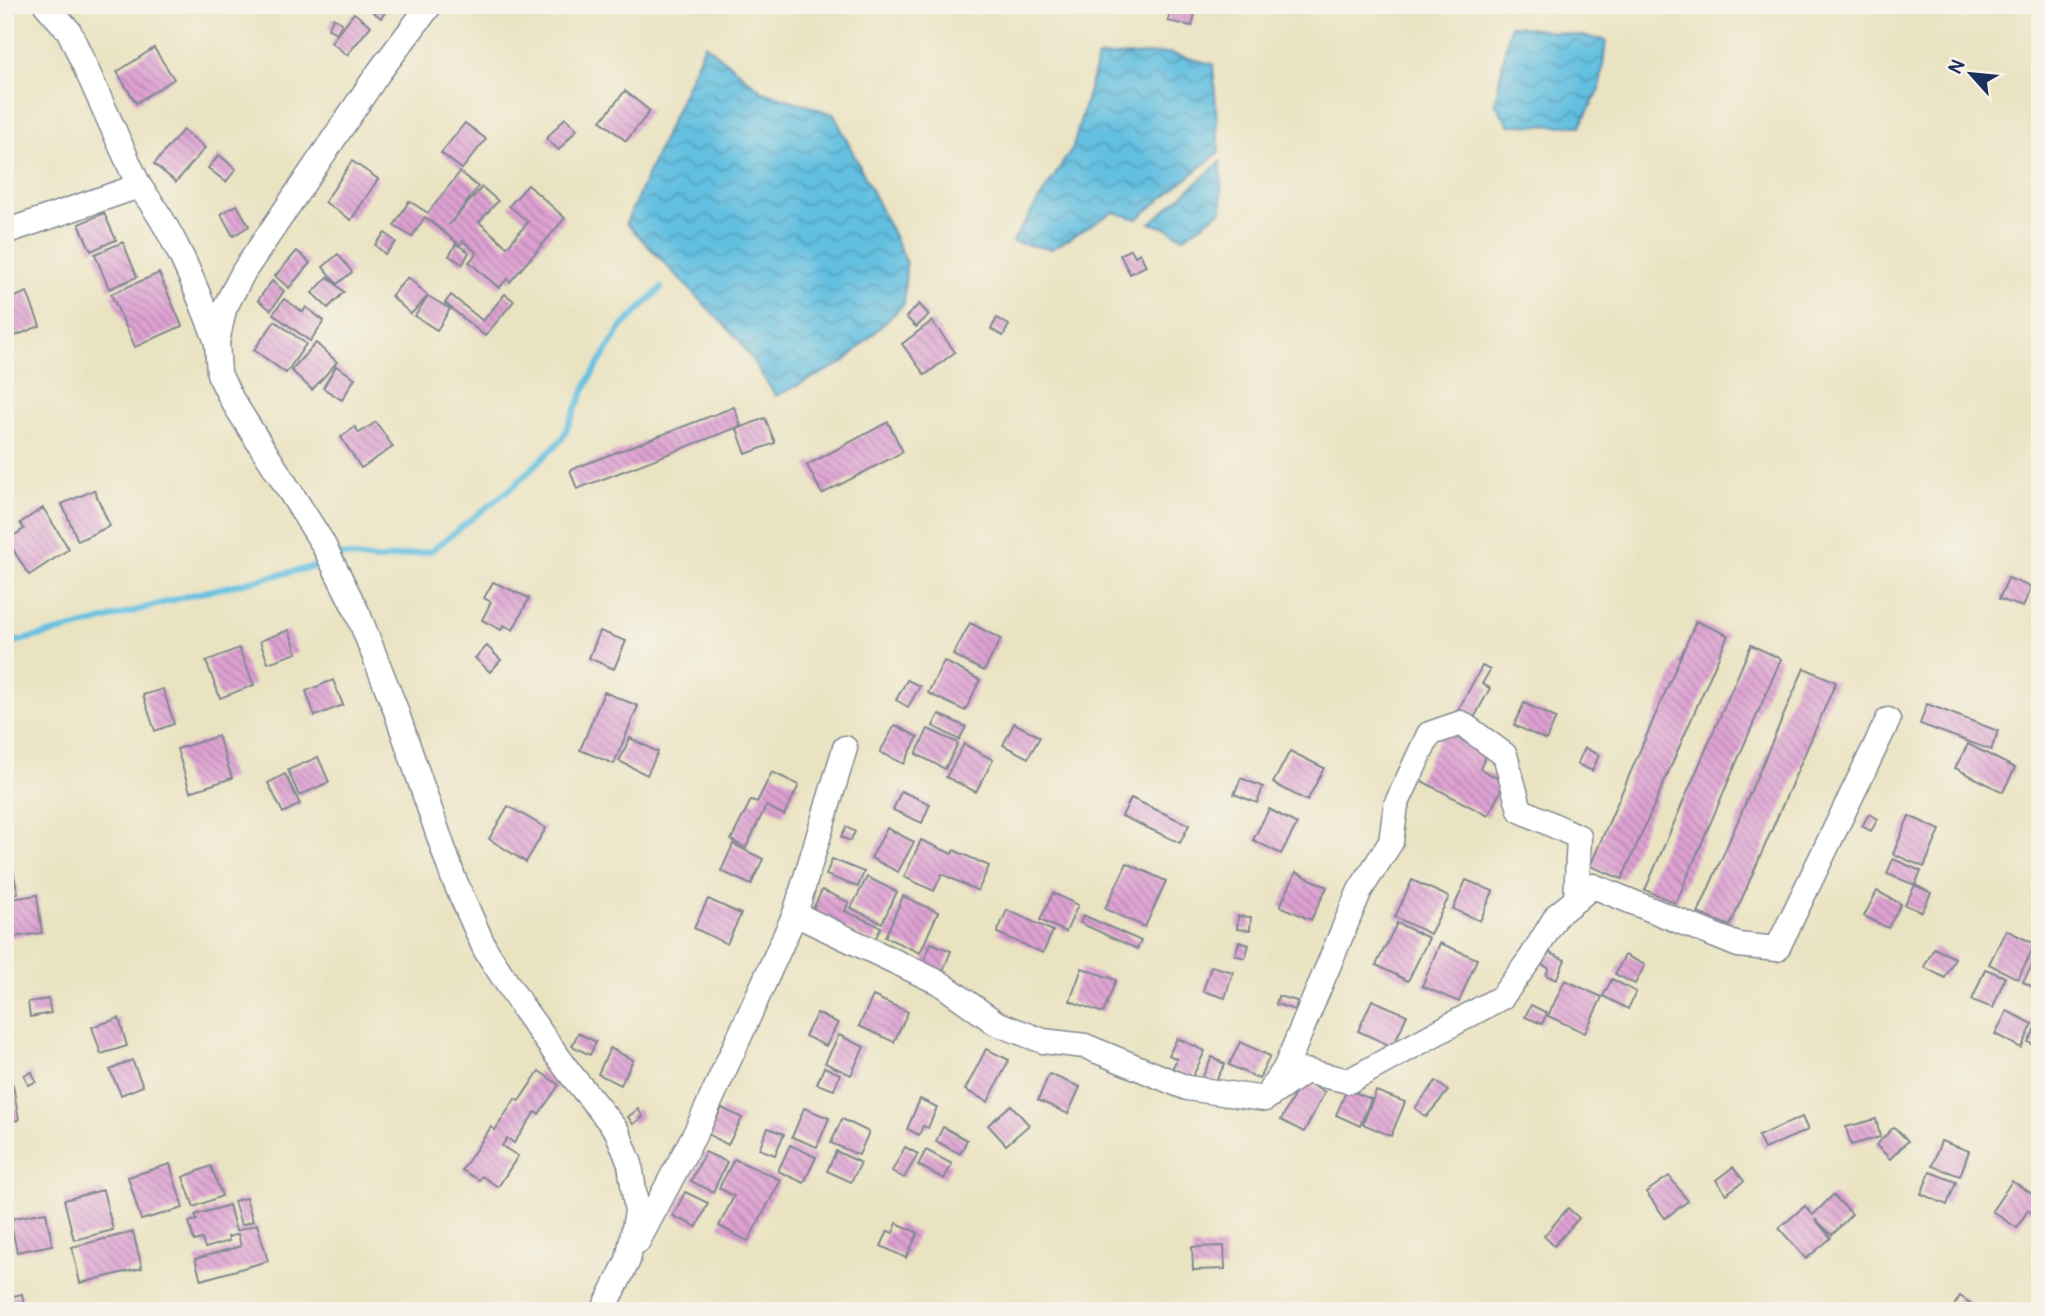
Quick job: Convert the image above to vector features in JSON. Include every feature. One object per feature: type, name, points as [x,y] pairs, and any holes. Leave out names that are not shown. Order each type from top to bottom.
[{"type":"street","points":[[46,5],[69,31],[139,186],[191,275],[216,342],[219,374],[232,400],[336,568],[375,654],[453,877],[485,949],[569,1072],[617,1131],[630,1164],[637,1213],[628,1260]]},
{"type":"street","points":[[216,342],[224,309],[244,271],[379,72],[430,5]]},
{"type":"street","points":[[5,232],[139,186]]},
{"type":"street","points":[[795,914],[940,983],[996,1023],[1043,1041],[1085,1046],[1187,1088],[1265,1099],[1305,1071],[1349,1081],[1502,997],[1531,958],[1557,915],[1593,887],[1738,945],[1777,949],[1888,720]]},
{"type":"street","points":[[1265,1099],[1285,1069],[1360,891],[1391,842],[1396,805],[1429,734],[1461,723],[1504,755],[1520,810],[1580,837],[1576,900]]},
{"type":"street","points":[[603,1311],[698,1128],[795,914],[845,748]]},
{"type":"water","points":[[1510,25],[1606,40],[1600,89],[1580,126],[1509,125],[1495,103]]},
{"type":"water","points":[[705,44],[762,91],[834,114],[906,261],[904,304],[843,363],[776,396],[738,339],[626,223]]},
{"type":"water","points":[[1168,53],[1213,64],[1219,152],[1137,219],[1113,212],[1052,249],[1012,242],[1073,147],[1098,57]]},
{"type":"water","points":[[1221,162],[1222,210],[1183,238],[1167,228],[1150,223]]},
{"type":"building","points":[[364,5],[382,5],[387,9],[381,18]]},
{"type":"building","points":[[1171,5],[1197,5],[1192,26],[1168,21]]},
{"type":"building","points":[[354,13],[371,26],[347,55],[331,42]]},
{"type":"building","points":[[333,18],[342,23],[337,33],[328,29]]},
{"type":"building","points":[[154,48],[174,79],[136,103],[117,72]]},
{"type":"building","points":[[625,91],[650,111],[626,141],[601,121]]},
{"type":"building","points":[[565,118],[577,129],[559,150],[546,139]]},
{"type":"building","points":[[465,123],[486,139],[462,169],[441,153]]},
{"type":"building","points":[[5,125],[13,142],[5,146]]},
{"type":"building","points":[[183,130],[205,148],[176,182],[154,164]]},
{"type":"building","points":[[219,155],[236,169],[226,182],[208,168]]},
{"type":"building","points":[[352,161],[378,179],[351,220],[325,202]]},
{"type":"building","points":[[460,172],[478,187],[449,225],[482,187],[498,201],[479,222],[507,247],[528,222],[509,206],[528,185],[565,218],[510,282],[507,279],[499,288],[469,262],[477,253],[463,241],[460,245],[425,217],[412,237],[394,226],[409,201],[428,213]]},
{"type":"building","points":[[237,205],[249,226],[233,236],[221,214]]},
{"type":"building","points":[[104,213],[116,240],[91,251],[79,224]]},
{"type":"building","points":[[385,233],[396,242],[385,254],[375,245]]},
{"type":"building","points":[[123,242],[137,277],[109,289],[95,254]]},
{"type":"building","points":[[456,244],[469,252],[463,264],[449,256]]},
{"type":"building","points":[[1131,249],[1135,256],[1140,253],[1146,266],[1130,274],[1120,255]]},
{"type":"building","points":[[297,251],[310,263],[289,288],[275,276]]},
{"type":"building","points":[[338,254],[352,272],[337,284],[323,267]]},
{"type":"building","points":[[159,273],[182,326],[135,347],[111,294]]},
{"type":"building","points":[[328,277],[344,292],[328,308],[312,293]]},
{"type":"building","points":[[408,277],[428,296],[411,314],[391,296]]},
{"type":"building","points":[[272,281],[284,291],[271,310],[258,300]]},
{"type":"building","points":[[27,292],[40,326],[5,340],[5,301]]},
{"type":"building","points":[[505,294],[514,301],[485,336],[445,303],[451,295],[483,321]]},
{"type":"building","points":[[428,296],[450,309],[437,330],[415,316]]},
{"type":"building","points":[[284,299],[303,312],[306,307],[324,321],[310,341],[273,314]]},
{"type":"building","points":[[919,304],[929,315],[916,327],[906,317]]},
{"type":"building","points":[[997,318],[1009,325],[1003,336],[991,329]]},
{"type":"building","points":[[275,321],[306,344],[286,373],[254,350]]},
{"type":"building","points":[[932,321],[955,352],[925,375],[902,344]]},
{"type":"building","points":[[316,343],[337,362],[312,390],[291,370]]},
{"type":"building","points":[[336,366],[355,378],[342,400],[323,388]]},
{"type":"building","points":[[734,407],[741,426],[577,489],[570,470]]},
{"type":"building","points":[[765,418],[775,443],[746,454],[737,429]]},
{"type":"building","points":[[376,422],[393,447],[361,468],[341,437],[355,427],[359,433]]},
{"type":"building","points":[[888,422],[903,452],[822,494],[807,465]]},
{"type":"building","points":[[94,490],[110,526],[78,541],[62,504]]},
{"type":"building","points":[[43,508],[69,549],[29,575],[7,540],[24,529],[20,523]]},
{"type":"building","points":[[2008,578],[2031,587],[2023,607],[1999,599]]},
{"type":"building","points":[[493,582],[529,598],[513,630],[504,625],[501,630],[482,620],[491,602],[484,598]]},
{"type":"building","points":[[1696,621],[1728,635],[1622,879],[1590,866]]},
{"type":"building","points":[[970,623],[1001,639],[984,671],[953,655]]},
{"type":"building","points":[[289,630],[297,653],[268,663],[260,641]]},
{"type":"building","points":[[600,631],[626,641],[614,669],[589,658]]},
{"type":"building","points":[[1751,645],[1781,659],[1676,903],[1645,890]]},
{"type":"building","points":[[487,646],[501,660],[490,672],[475,658]]},
{"type":"building","points":[[239,648],[254,685],[220,698],[206,661]]},
{"type":"building","points":[[944,661],[980,680],[965,711],[928,693]]},
{"type":"building","points":[[1482,666],[1490,670],[1482,684],[1490,688],[1472,722],[1456,714]]},
{"type":"building","points":[[1804,668],[1836,682],[1730,926],[1698,913]]},
{"type":"building","points":[[333,680],[343,705],[315,716],[306,691]]},
{"type":"building","points":[[907,680],[920,686],[908,707],[896,700]]},
{"type":"building","points":[[163,689],[174,724],[155,731],[143,695]]},
{"type":"building","points":[[604,692],[638,706],[614,764],[580,750]]},
{"type":"building","points":[[1524,703],[1556,718],[1546,740],[1514,725]]},
{"type":"building","points":[[1927,704],[1998,731],[1991,750],[1920,724]]},
{"type":"building","points":[[939,714],[966,727],[959,740],[933,726]]},
{"type":"building","points":[[1014,723],[1040,737],[1028,758],[1003,745]]},
{"type":"building","points":[[895,725],[918,737],[904,764],[880,752]]},
{"type":"building","points":[[928,729],[958,743],[945,769],[916,754]]},
{"type":"building","points":[[1444,731],[1487,753],[1480,769],[1505,782],[1488,816],[1418,779]]},
{"type":"building","points":[[218,736],[232,778],[190,792],[177,749]]},
{"type":"building","points":[[630,738],[658,752],[647,775],[619,761]]},
{"type":"building","points":[[964,744],[993,760],[976,792],[946,777]]},
{"type":"building","points":[[1968,744],[2015,768],[2003,792],[1955,768]]},
{"type":"building","points":[[1585,748],[1599,755],[1592,771],[1577,764]]},
{"type":"building","points":[[1290,751],[1324,768],[1307,801],[1273,783]]},
{"type":"building","points":[[318,757],[329,782],[299,796],[288,770]]},
{"type":"building","points":[[772,772],[799,785],[784,815],[766,806],[746,848],[731,840],[751,800],[757,802]]},
{"type":"building","points":[[285,774],[300,804],[283,813],[268,783]]},
{"type":"building","points":[[1241,778],[1263,787],[1257,803],[1234,794]]},
{"type":"building","points":[[901,791],[930,804],[922,823],[893,810]]},
{"type":"building","points":[[1131,798],[1189,825],[1180,843],[1122,816]]},
{"type":"building","points":[[508,806],[546,828],[526,862],[489,839]]},
{"type":"building","points":[[1269,809],[1297,824],[1281,854],[1253,840]]},
{"type":"building","points":[[1869,814],[1878,819],[1871,831],[1862,826]]},
{"type":"building","points":[[1909,816],[1940,830],[1924,867],[1893,854]]},
{"type":"building","points":[[846,827],[855,832],[850,841],[841,837]]},
{"type":"building","points":[[887,828],[914,842],[898,872],[871,858]]},
{"type":"building","points":[[921,840],[952,854],[954,850],[989,866],[978,891],[942,874],[934,891],[904,877]]},
{"type":"building","points":[[733,844],[763,859],[751,885],[721,871]]},
{"type":"building","points":[[832,859],[864,872],[858,887],[826,875]]},
{"type":"building","points":[[1893,859],[1921,871],[1915,885],[1887,874]]},
{"type":"building","points":[[11,863],[18,893],[5,896],[5,865]]},
{"type":"building","points":[[1127,863],[1166,881],[1145,927],[1105,909]]},
{"type":"building","points":[[1296,872],[1327,887],[1311,920],[1280,906]]},
{"type":"building","points":[[867,877],[897,892],[882,923],[851,908]]},
{"type":"building","points":[[1412,880],[1449,897],[1430,934],[1395,917]]},
{"type":"building","points":[[1466,880],[1493,891],[1480,921],[1453,909]]},
{"type":"building","points":[[1915,885],[1931,893],[1922,912],[1905,905]]},
{"type":"building","points":[[822,890],[849,902],[845,911],[881,927],[874,942],[811,913]]},
{"type":"building","points":[[1877,891],[1901,904],[1888,928],[1864,916]]},
{"type":"building","points":[[1053,893],[1078,905],[1066,932],[1040,920]]},
{"type":"building","points":[[37,895],[42,933],[5,938],[5,900]]},
{"type":"building","points":[[903,896],[938,912],[920,953],[885,937]]},
{"type":"building","points":[[708,899],[741,914],[727,944],[694,928]]},
{"type":"building","points":[[1007,910],[1053,931],[1043,953],[997,933]]},
{"type":"building","points":[[1083,915],[1141,941],[1137,949],[1080,923]]},
{"type":"building","points":[[1238,916],[1251,917],[1250,930],[1237,929]]},
{"type":"building","points":[[1397,923],[1429,938],[1408,981],[1376,965]]},
{"type":"building","points":[[2006,930],[2035,944],[2018,979],[1989,964]]},
{"type":"building","points":[[1239,942],[1249,945],[1245,958],[1235,955]]},
{"type":"building","points":[[931,943],[951,951],[943,971],[923,963]]},
{"type":"building","points":[[1440,943],[1477,959],[1459,1002],[1422,986]]},
{"type":"building","points":[[1934,948],[1955,958],[1945,978],[1924,967]]},
{"type":"building","points":[[1546,951],[1565,960],[1556,980],[1546,975],[1549,968],[1540,964]]},
{"type":"building","points":[[2040,951],[2040,991],[2023,982]]},
{"type":"building","points":[[1625,955],[1645,965],[1635,984],[1615,974]]},
{"type":"building","points":[[1211,966],[1233,972],[1225,998],[1203,991]]},
{"type":"building","points":[[1082,968],[1116,980],[1103,1013],[1070,1001]]},
{"type":"building","points":[[1985,969],[2005,977],[1993,1008],[1972,1000]]},
{"type":"building","points":[[1612,979],[1636,992],[1628,1009],[1603,996]]},
{"type":"building","points":[[1565,980],[1602,997],[1585,1033],[1548,1016]]},
{"type":"building","points":[[873,996],[908,1012],[894,1042],[859,1026]]},
{"type":"building","points":[[1278,996],[1297,1001],[1295,1010],[1276,1004]]},
{"type":"building","points":[[48,999],[51,1013],[30,1017],[28,1002]]},
{"type":"building","points":[[1372,1000],[1407,1015],[1393,1047],[1358,1031]]},
{"type":"building","points":[[1531,1005],[1547,1013],[1542,1024],[1525,1017]]},
{"type":"building","points":[[2007,1011],[2033,1024],[2021,1048],[1995,1034]]},
{"type":"building","points":[[817,1013],[838,1023],[826,1046],[805,1036]]},
{"type":"building","points":[[119,1018],[127,1046],[101,1054],[92,1027]]},
{"type":"building","points":[[2040,1021],[2040,1048],[2028,1042]]},
{"type":"building","points":[[578,1033],[596,1042],[590,1055],[572,1046]]},
{"type":"building","points":[[839,1035],[864,1047],[851,1075],[825,1063]]},
{"type":"building","points":[[1177,1038],[1205,1051],[1192,1078],[1172,1069],[1177,1059],[1169,1055]]},
{"type":"building","points":[[1240,1042],[1270,1056],[1259,1079],[1229,1065]]},
{"type":"building","points":[[610,1048],[633,1060],[621,1085],[598,1074]]},
{"type":"building","points":[[986,1049],[1009,1060],[988,1102],[965,1090]]},
{"type":"building","points":[[1212,1057],[1225,1064],[1214,1084],[1202,1078]]},
{"type":"building","points":[[132,1060],[143,1086],[121,1095],[110,1070]]},
{"type":"building","points":[[824,1067],[840,1074],[834,1090],[817,1084]]},
{"type":"building","points":[[539,1071],[559,1085],[539,1114],[535,1112],[514,1143],[507,1138],[502,1146],[518,1156],[498,1187],[482,1176],[479,1180],[462,1170],[491,1127],[495,1130],[515,1099],[519,1101]]},
{"type":"building","points":[[32,1072],[36,1082],[28,1085],[24,1075]]},
{"type":"building","points":[[1049,1074],[1080,1087],[1068,1114],[1038,1100]]},
{"type":"building","points":[[1302,1080],[1325,1092],[1304,1132],[1281,1120]]},
{"type":"building","points":[[1436,1081],[1448,1091],[1426,1117],[1415,1108]]},
{"type":"building","points":[[13,1085],[19,1120],[5,1122],[5,1087]]},
{"type":"building","points":[[1347,1089],[1371,1099],[1360,1126],[1336,1115]]},
{"type":"building","points":[[1376,1091],[1405,1102],[1391,1136],[1363,1124]]},
{"type":"building","points":[[920,1099],[937,1107],[928,1128],[923,1126],[919,1135],[907,1129]]},
{"type":"building","points":[[1011,1105],[1029,1125],[1006,1145],[988,1125]]},
{"type":"building","points":[[722,1108],[742,1118],[728,1145],[708,1134]]},
{"type":"building","points":[[804,1108],[829,1118],[817,1147],[792,1137]]},
{"type":"building","points":[[638,1109],[643,1117],[633,1124],[628,1117]]},
{"type":"building","points":[[1802,1117],[1808,1130],[1764,1149],[1758,1136]]},
{"type":"building","points":[[842,1119],[869,1132],[859,1155],[831,1143]]},
{"type":"building","points":[[1876,1119],[1880,1137],[1851,1145],[1846,1127]]},
{"type":"building","points":[[943,1127],[967,1140],[960,1154],[936,1141]]},
{"type":"building","points":[[1894,1127],[1908,1141],[1890,1159],[1876,1145]]},
{"type":"building","points":[[768,1128],[784,1134],[775,1155],[759,1149]]},
{"type":"building","points":[[1941,1141],[1969,1151],[1960,1176],[1932,1166]]},
{"type":"building","points":[[790,1145],[816,1157],[804,1183],[778,1171]]},
{"type":"building","points":[[905,1147],[918,1154],[904,1178],[892,1171]]},
{"type":"building","points":[[926,1150],[952,1164],[944,1179],[918,1165]]},
{"type":"building","points":[[836,1151],[861,1163],[851,1182],[827,1171]]},
{"type":"building","points":[[705,1152],[727,1162],[713,1192],[691,1181]]},
{"type":"building","points":[[734,1159],[781,1180],[748,1241],[719,1226],[734,1196],[719,1188]]},
{"type":"building","points":[[170,1164],[183,1208],[141,1220],[128,1177]]},
{"type":"building","points":[[211,1166],[222,1196],[194,1207],[183,1177]]},
{"type":"building","points":[[1733,1167],[1744,1181],[1726,1194],[1716,1180]]},
{"type":"building","points":[[1930,1172],[1956,1182],[1947,1205],[1921,1194]]},
{"type":"building","points":[[1669,1176],[1688,1201],[1665,1218],[1646,1192]]},
{"type":"building","points":[[2012,1181],[2037,1197],[2035,1199],[2040,1203],[2040,1218],[2028,1210],[2017,1228],[1992,1211]]},
{"type":"building","points":[[103,1190],[113,1230],[74,1240],[64,1200]]},
{"type":"building","points":[[685,1192],[708,1203],[697,1227],[673,1216]]},
{"type":"building","points":[[1833,1195],[1852,1214],[1832,1235],[1815,1219],[1831,1238],[1806,1259],[1779,1228],[1805,1206],[1813,1215]]},
{"type":"building","points":[[246,1198],[253,1221],[241,1225],[234,1201]]},
{"type":"building","points":[[229,1205],[236,1231],[257,1224],[268,1261],[201,1280],[195,1259],[241,1246],[238,1234],[228,1237],[229,1241],[205,1248],[202,1239],[194,1241],[189,1222],[197,1220],[195,1215]]},
{"type":"building","points":[[1568,1208],[1579,1218],[1554,1246],[1544,1236]]},
{"type":"building","points":[[46,1212],[52,1245],[17,1252],[10,1219]]},
{"type":"building","points":[[897,1223],[918,1233],[906,1258],[881,1246],[888,1231],[893,1233]]},
{"type":"building","points":[[133,1232],[142,1268],[80,1283],[72,1247]]},
{"type":"building","points":[[1224,1246],[1225,1269],[1193,1270],[1192,1247]]},
{"type":"building","points":[[22,1294],[25,1311],[5,1311],[5,1298]]},
{"type":"building","points":[[1960,1296],[1982,1311],[1951,1311]]},
{"type":"waterway","points":[[335,558],[341,555],[376,560],[431,551],[515,485],[562,439],[590,378],[621,328],[661,288]]},
{"type":"waterway","points":[[5,647],[14,642],[187,596],[325,562]]}]
